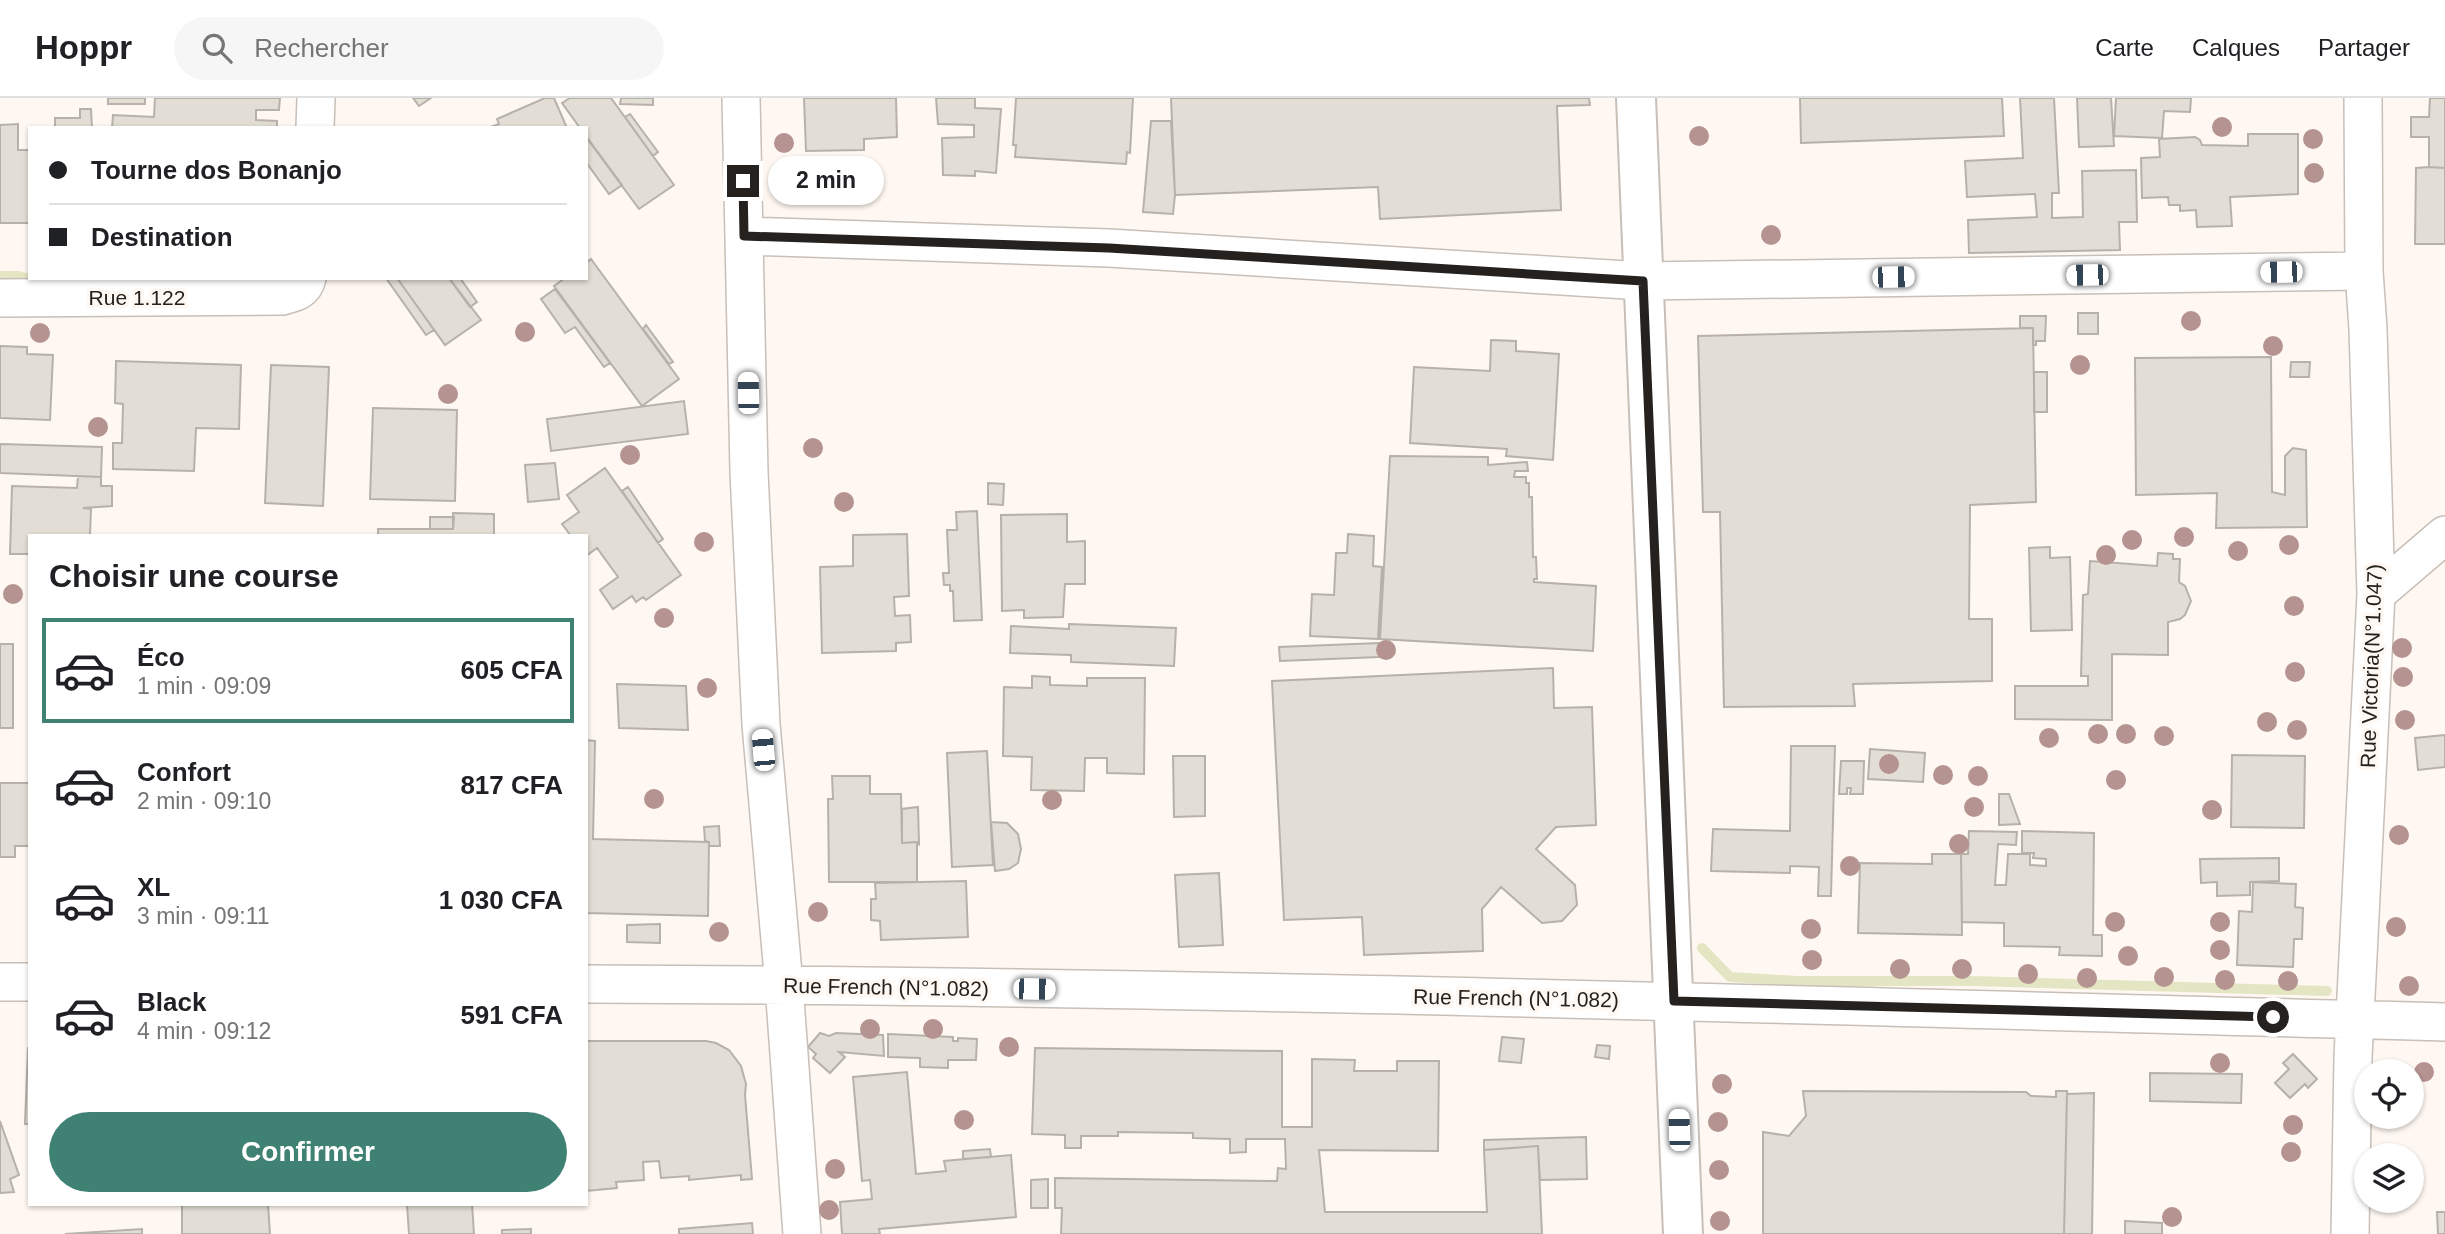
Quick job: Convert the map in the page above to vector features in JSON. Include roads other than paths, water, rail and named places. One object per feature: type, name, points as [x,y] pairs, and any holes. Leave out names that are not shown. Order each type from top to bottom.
[{"type":"main road","points":[[1636,98],[1683,1234]]},
{"type":"street","points":[[315,126],[316,98]]},
{"type":"street","points":[[741,98],[749,472],[761,724],[802,1234]]},
{"type":"street","name":"Rue Victoria(N°1.047)","points":[[2350,1234],[2355,1019],[2376,594],[2364,271],[2363,98]]},
{"type":"street","points":[[744,236],[1109,248],[1643,281],[2364,271]]},
{"type":"street","name":"Rue 1.122","points":[[0,298],[282,296],[296,293],[306,280]]},
{"type":"street","points":[[2376,594],[2445,534]]},
{"type":"street","points":[[0,982],[28,982]]},
{"type":"street","name":"Rue French (N°1.082)","points":[[588,984],[1674,1001],[2445,1022]]},
{"type":"waterway","points":[[0,276],[28,278]]},
{"type":"waterway","points":[[35,280],[48,283]]},
{"type":"waterway","points":[[1702,948],[1730,977],[1798,981],[1971,981],[2327,991]]}]
